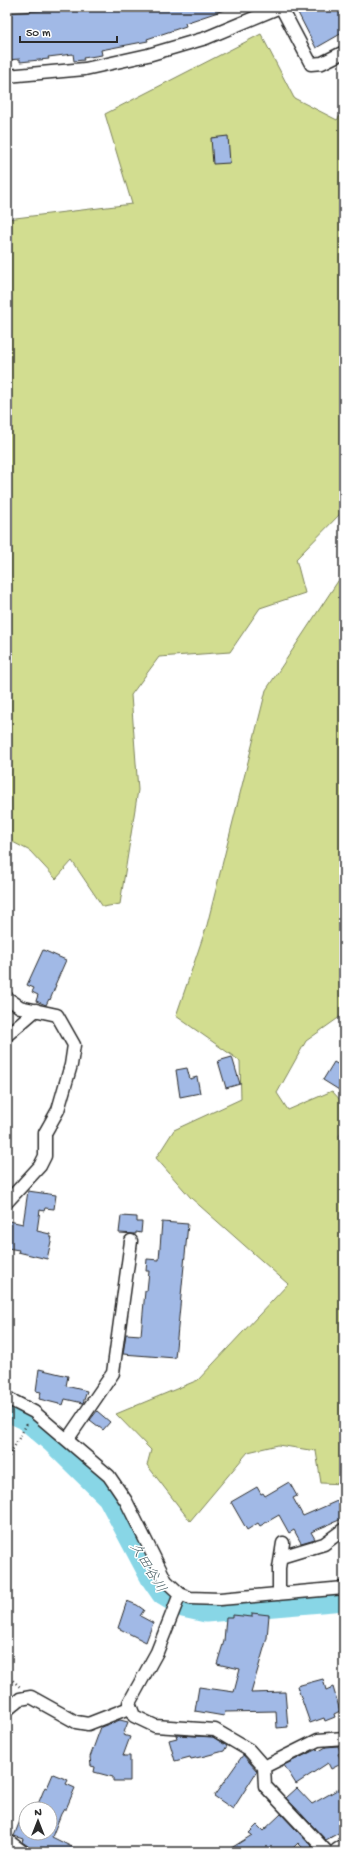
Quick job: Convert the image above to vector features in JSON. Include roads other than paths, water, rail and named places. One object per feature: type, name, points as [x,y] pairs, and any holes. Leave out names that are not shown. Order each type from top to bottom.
[{"type":"main road","points":[[338,1852],[344,1848]]},
{"type":"street","points":[[7,76],[85,69],[148,55],[206,38],[281,7],[311,64],[322,63],[344,52]]},
{"type":"street","points":[[7,998],[20,1007],[57,1015],[74,1045],[71,1065],[58,1110],[45,1133],[45,1156],[40,1166],[7,1202]]},
{"type":"street","points":[[7,1035],[36,1010]]},
{"type":"street","points":[[67,1440],[113,1373],[131,1241]]},
{"type":"street","points":[[7,1398],[34,1412],[109,1476],[126,1501],[166,1581],[180,1594],[190,1598],[220,1599],[344,1588]]},
{"type":"street","points":[[281,1557],[324,1544],[344,1529]]},
{"type":"street","points":[[279,1594],[279,1568],[283,1543]]},
{"type":"street","points":[[180,1594],[157,1652],[128,1703],[129,1708],[134,1716],[155,1726],[215,1730],[249,1750],[264,1768],[265,1786],[327,1852]]},
{"type":"street","points":[[7,1710],[20,1699],[31,1697],[76,1722],[88,1724],[129,1708]]},
{"type":"street","points":[[264,1768],[318,1740],[344,1738]]},
{"type":"street","points":[[7,1840],[23,1852]]},
{"type":"waterway","name":"久田谷川","points":[[7,1410],[25,1418],[53,1442],[109,1497],[152,1578],[163,1594],[183,1606],[206,1611],[344,1599]]}]
